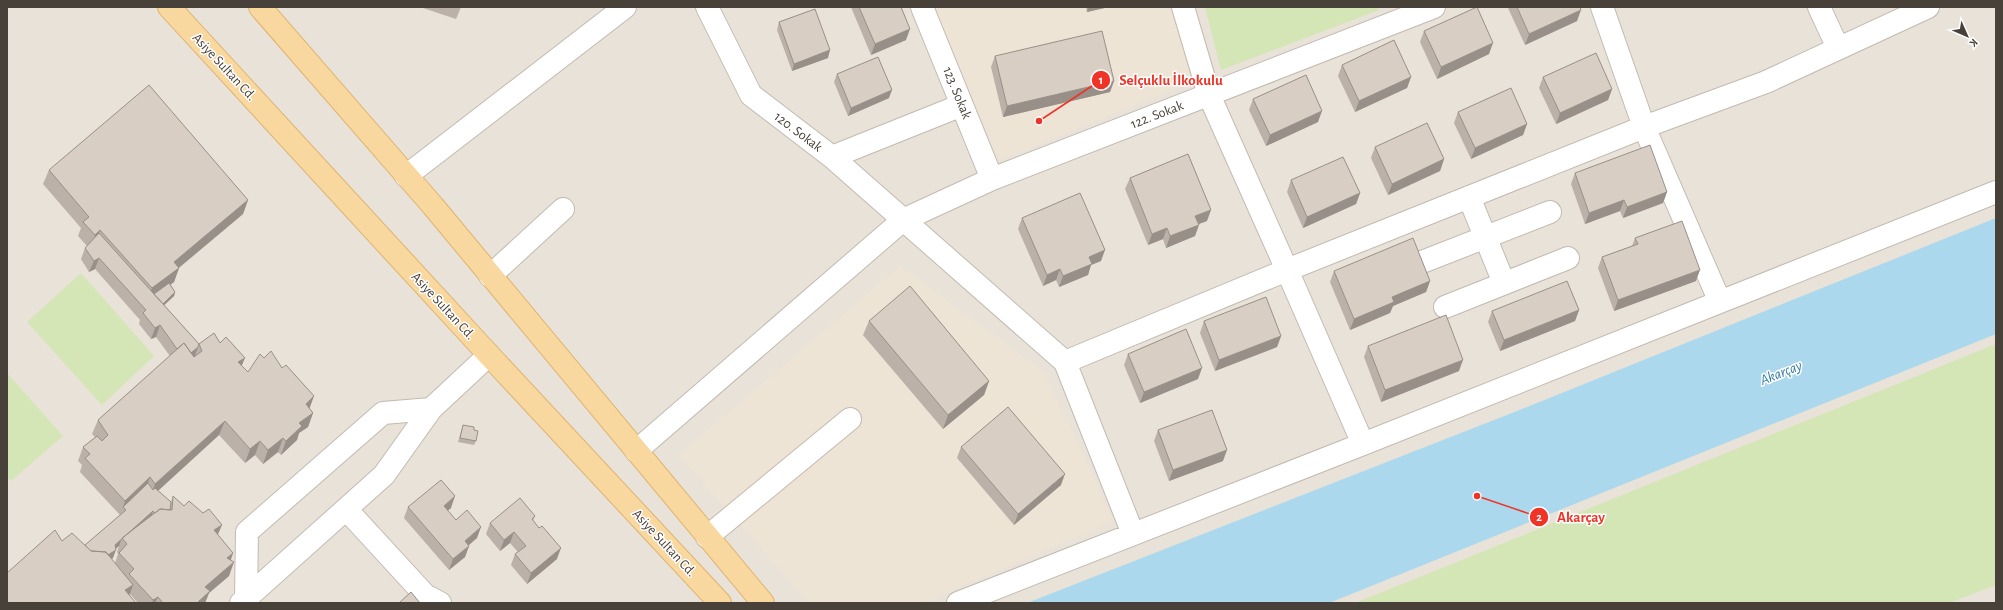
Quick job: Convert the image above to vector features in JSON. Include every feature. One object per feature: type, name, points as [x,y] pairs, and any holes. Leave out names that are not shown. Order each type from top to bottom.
[{"type":"main road","name":"Asiye Sultan Cd.","points":[[169,7],[488,355],[720,603]]},
{"type":"main road","points":[[260,7],[406,176],[763,603]]},
{"type":"street","points":[[406,176],[625,7]]},
{"type":"street","name":"123. Sokak","points":[[922,7],[992,179]]},
{"type":"street","points":[[1183,7],[1209,95],[1363,444]]},
{"type":"street","name":"122. Sokak","points":[[636,451],[903,220],[992,179],[1209,95],[1395,14],[1434,7]]},
{"type":"street","points":[[1602,7],[1644,127],[1720,302]]},
{"type":"street","points":[[1819,7],[1838,48]]},
{"type":"street","points":[[1065,362],[1287,270],[1644,127],[1766,82],[1928,7]]},
{"type":"street","name":"120. Sokak","points":[[710,8],[750,95],[832,157],[962,105]]},
{"type":"street","points":[[832,157],[1065,362],[1133,534]]},
{"type":"street","points":[[958,603],[1363,444],[1996,192]]},
{"type":"street","points":[[1469,197],[1504,283]]},
{"type":"street","points":[[490,276],[563,209]]},
{"type":"street","points":[[1422,262],[1550,212]]},
{"type":"street","points":[[1445,307],[1568,258]]},
{"type":"street","points":[[244,600],[384,475],[432,409],[488,355]]},
{"type":"street","points":[[244,600],[247,532],[383,412],[432,409]]},
{"type":"street","points":[[707,537],[850,419]]},
{"type":"street","points":[[346,509],[425,595],[440,603]]},
{"type":"shaded area","points":[[7,7],[1996,7],[1996,603],[7,603]]},
{"type":"shaded area","points":[[934,7],[1173,7],[1193,81],[999,161]]},
{"type":"shaded area","points":[[900,266],[1045,373],[1114,521],[923,603],[809,603],[679,455]]},
{"type":"green space","points":[[1205,7],[1378,7],[1379,10],[1221,70]]},
{"type":"green space","points":[[81,273],[154,356],[102,405],[27,322]]},
{"type":"green space","points":[[1996,344],[1996,585],[1949,603],[1355,603]]},
{"type":"green space","points":[[7,373],[63,436],[11,481],[7,476]]},
{"type":"water","points":[[1996,218],[1996,334],[1329,603],[1027,603],[1517,411]]},
{"type":"building","points":[[859,7],[901,7],[910,29],[875,44]]},
{"type":"building","points":[[1477,7],[1493,43],[1441,67],[1424,31]]},
{"type":"building","points":[[1517,7],[1580,7],[1581,10],[1529,34]]},
{"type":"building","points":[[815,9],[830,50],[794,64],[779,22]]},
{"type":"building","points":[[1102,31],[1114,81],[1007,106],[995,56]]},
{"type":"building","points":[[1394,40],[1411,77],[1359,101],[1342,65]]},
{"type":"building","points":[[1596,53],[1612,89],[1560,113],[1543,77]]},
{"type":"building","points":[[878,57],[892,90],[851,108],[837,74]]},
{"type":"building","points":[[1306,75],[1322,111],[1270,135],[1253,99]]},
{"type":"building","points":[[149,85],[248,200],[174,262],[179,268],[152,288],[100,230],[95,235],[83,222],[89,217],[49,170]]},
{"type":"building","points":[[1511,88],[1527,124],[1475,148],[1458,112]]},
{"type":"building","points":[[1427,123],[1444,159],[1392,184],[1375,147]]},
{"type":"building","points":[[1650,145],[1667,192],[1627,207],[1624,200],[1589,213],[1575,173]]},
{"type":"building","points":[[1188,154],[1211,210],[1195,216],[1199,225],[1170,236],[1167,228],[1152,234],[1130,178]]},
{"type":"building","points":[[1343,157],[1360,193],[1307,217],[1291,180]]},
{"type":"building","points":[[1080,193],[1105,250],[1089,257],[1092,264],[1063,276],[1060,269],[1047,275],[1022,218]]},
{"type":"building","points":[[1682,221],[1700,270],[1618,300],[1602,257],[1638,244],[1635,238]]},
{"type":"building","points":[[99,233],[199,344],[198,347],[191,353],[184,343],[177,349],[160,325],[155,328],[143,313],[146,310],[99,258],[94,261],[85,248]]},
{"type":"building","points":[[1413,238],[1430,281],[1392,297],[1394,302],[1354,319],[1334,271]]},
{"type":"building","points":[[1567,281],[1579,310],[1504,340],[1492,311]]},
{"type":"building","points":[[169,283],[175,292],[163,304],[154,294]]},
{"type":"building","points":[[910,286],[989,381],[948,415],[869,321]]},
{"type":"building","points":[[1266,297],[1281,336],[1219,360],[1204,321]]},
{"type":"building","points":[[1446,315],[1463,360],[1385,390],[1368,346]]},
{"type":"building","points":[[1186,329],[1202,368],[1144,392],[1128,354]]},
{"type":"building","points":[[214,333],[220,343],[226,337],[245,358],[238,362],[248,372],[260,354],[264,358],[271,351],[282,368],[286,365],[314,396],[306,404],[313,413],[299,423],[302,426],[286,441],[283,438],[268,450],[260,441],[250,449],[225,421],[155,484],[150,477],[125,501],[85,458],[90,454],[83,447],[97,436],[102,441],[108,435],[98,420],[184,343],[194,357],[202,351],[199,344]]},
{"type":"building","points":[[1008,407],[1065,474],[1018,514],[961,447]]},
{"type":"building","points":[[1212,410],[1227,450],[1173,470],[1158,430]]},
{"type":"building","points":[[463,425],[474,427],[474,430],[478,431],[476,441],[460,438]]},
{"type":"building","points":[[441,480],[455,496],[444,506],[456,520],[467,510],[481,527],[465,541],[469,546],[453,559],[408,507]]},
{"type":"building","points":[[148,483],[153,490],[155,488],[171,502],[170,510],[160,509],[155,513],[153,511],[115,545],[116,550],[108,555],[106,552],[91,551],[85,545],[126,510],[123,507]]},
{"type":"building","points":[[173,496],[184,506],[189,501],[203,513],[209,509],[222,525],[214,530],[233,553],[227,558],[234,562],[205,587],[210,591],[197,603],[163,603],[158,597],[153,600],[129,574],[134,569],[119,553],[127,544],[122,538],[160,509],[172,510]]},
{"type":"building","points":[[520,498],[535,516],[532,519],[539,528],[542,526],[561,548],[531,573],[515,554],[526,546],[514,532],[504,540],[490,523]]},
{"type":"building","points":[[55,530],[62,541],[72,533],[91,551],[106,552],[133,585],[125,590],[136,603],[7,603],[7,573]]},
{"type":"building","points":[[411,592],[420,603],[399,603]]},
{"type":"place","name":"Selçuklu İlkokulu","points":[[1039,121]]},
{"type":"place","name":"Akarçay","points":[[1477,496]]}]
